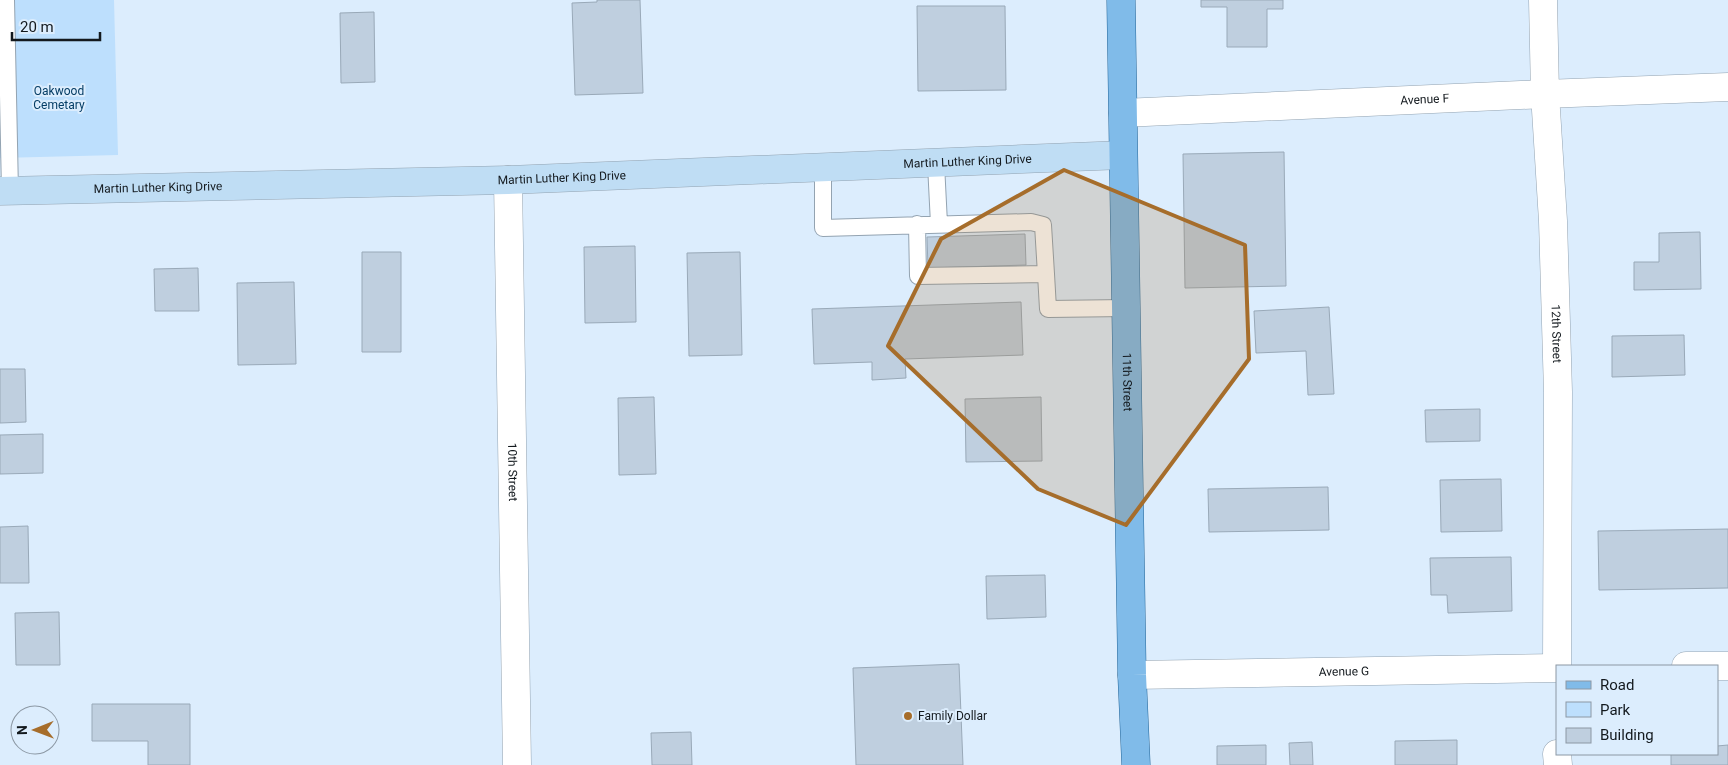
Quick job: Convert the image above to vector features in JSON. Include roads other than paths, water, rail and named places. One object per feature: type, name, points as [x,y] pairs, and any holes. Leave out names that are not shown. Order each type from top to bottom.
[{"type":"main road","name":"11th Street","points":[[1121,0],[1132,676],[1136,765]]},
{"type":"street","name":"12th Street","points":[[1544,0],[1545,94],[1553,221],[1558,392],[1557,665]]},
{"type":"street","name":"Avenue F","points":[[1122,113],[1728,87]]},
{"type":"street","name":"Martin Luther King Drive","points":[[5,191],[508,180],[1123,155]]},
{"type":"street","name":"10th Street","points":[[508,180],[517,765]]},
{"type":"street","name":"Avenue G","points":[[1132,676],[1556,667]]},
{"type":"lane","points":[[5,191],[6,0]]},
{"type":"lane","points":[[936,164],[939,224]]},
{"type":"lane","points":[[823,167],[823,228],[939,224],[958,230],[994,229],[1031,222],[1043,226],[1048,309],[1126,308]]},
{"type":"lane","points":[[917,224],[918,276],[958,271],[995,270],[1046,274]]},
{"type":"place","name":"Family Dollar","points":[[908,716]]},
{"type":"park label","name":"Oakwood Cemetary","points":[[59,98]]}]
